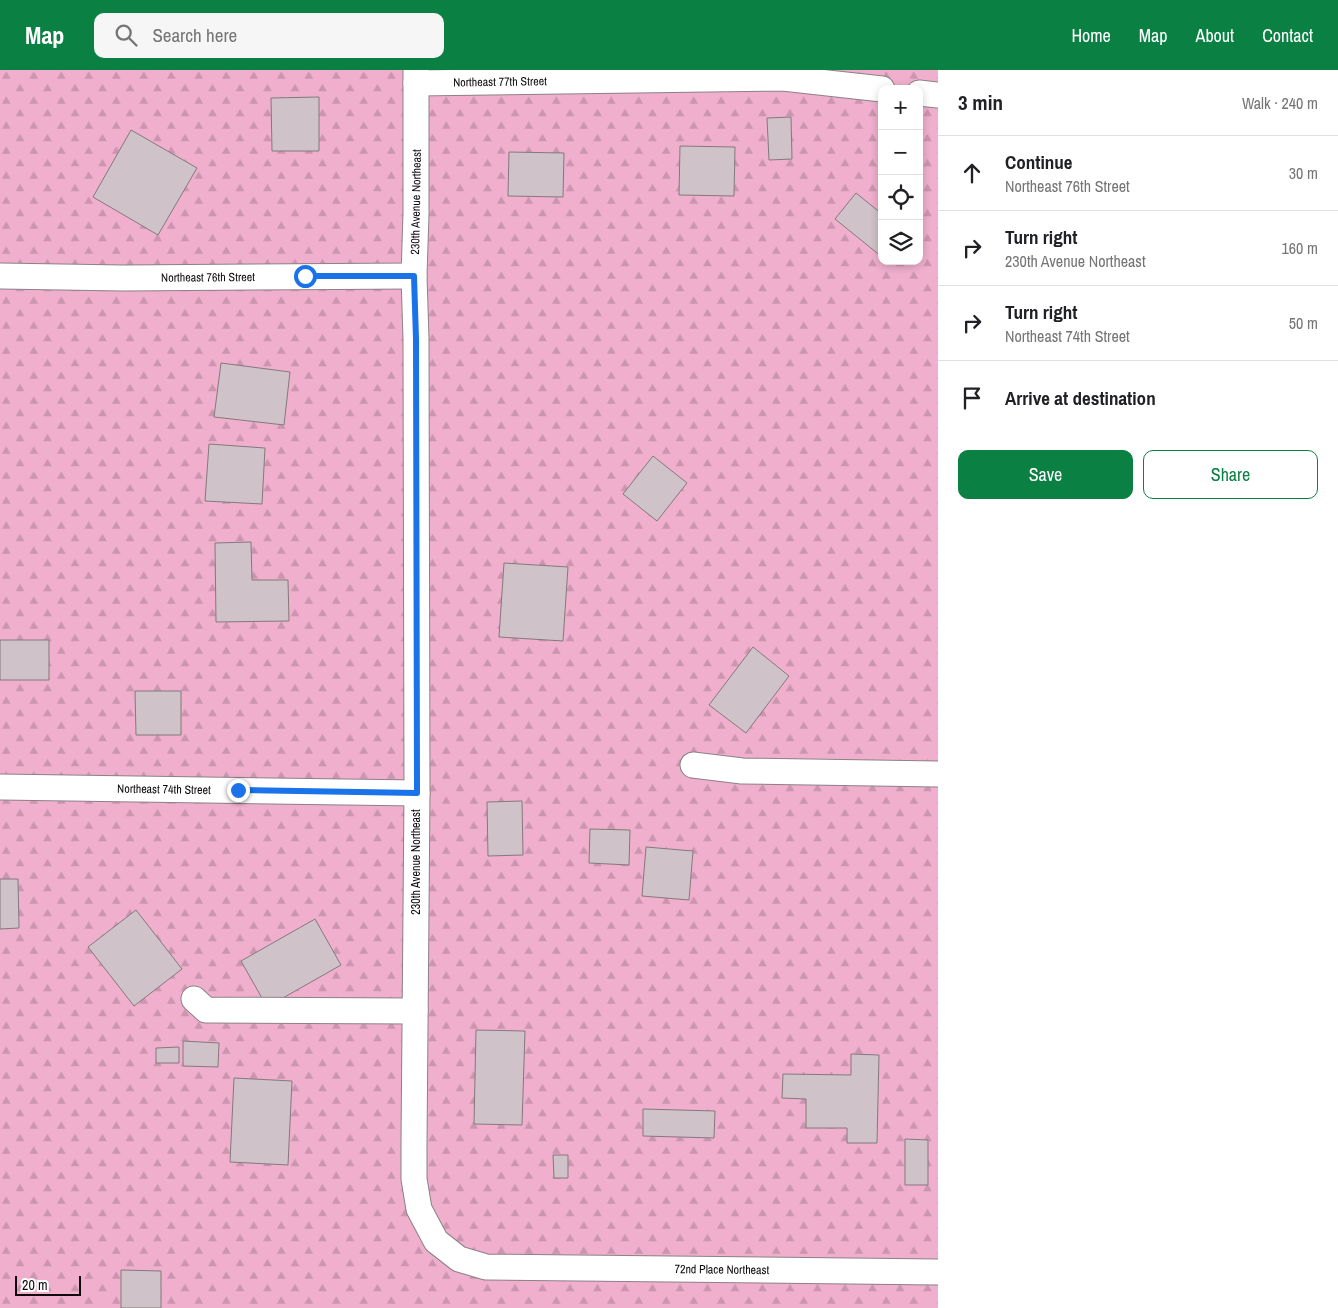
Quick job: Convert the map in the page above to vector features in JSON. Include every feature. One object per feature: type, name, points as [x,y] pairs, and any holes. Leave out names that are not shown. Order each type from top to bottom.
[{"type":"street","name":"Northeast 77th Street","points":[[416,77],[783,78],[878,89]]},
{"type":"street","name":"230th Avenue Northeast","points":[[416,77],[414,276],[416,339],[417,793],[414,1179],[419,1209],[436,1242],[459,1259],[486,1268],[506,1268]]},
{"type":"street","points":[[923,93],[938,94]]},
{"type":"street","name":"Northeast 76th Street","points":[[0,276],[123,278],[414,276]]},
{"type":"street","points":[[693,764],[742,771],[938,774]]},
{"type":"street","name":"Northeast 74th Street","points":[[0,787],[417,793]]},
{"type":"street","points":[[194,999],[206,1010],[415,1011]]},
{"type":"street","name":"72nd Place Northeast","points":[[506,1268],[938,1272]]},
{"type":"green space","points":[[0,70],[938,70],[938,1308],[0,1308]]},
{"type":"building","points":[[319,97],[319,151],[272,151],[271,98]]},
{"type":"building","points":[[791,117],[792,159],[769,160],[767,118]]},
{"type":"building","points":[[131,130],[197,168],[158,235],[93,197]]},
{"type":"building","points":[[680,146],[735,147],[734,196],[679,195]]},
{"type":"building","points":[[509,152],[564,153],[563,197],[508,196]]},
{"type":"building","points":[[856,193],[878,211],[878,254],[835,219]]},
{"type":"building","points":[[221,363],[290,372],[284,425],[214,417]]},
{"type":"building","points":[[209,444],[265,448],[262,504],[205,501]]},
{"type":"building","points":[[653,456],[687,483],[657,521],[623,494]]},
{"type":"building","points":[[251,542],[252,580],[288,580],[289,621],[216,622],[215,543]]},
{"type":"building","points":[[504,563],[568,567],[563,641],[499,637]]},
{"type":"building","points":[[0,640],[49,640],[49,680],[0,680]]},
{"type":"building","points":[[753,647],[789,676],[746,733],[709,705]]},
{"type":"building","points":[[135,691],[181,691],[181,735],[136,735]]},
{"type":"building","points":[[522,801],[523,855],[488,856],[487,802]]},
{"type":"building","points":[[590,829],[630,830],[629,865],[589,863]]},
{"type":"building","points":[[646,847],[693,851],[689,900],[642,896]]},
{"type":"building","points":[[0,879],[18,879],[19,928],[0,929]]},
{"type":"building","points":[[136,910],[182,969],[134,1006],[88,947]]},
{"type":"building","points":[[315,919],[341,965],[267,1007],[241,961]]},
{"type":"building","points":[[476,1030],[525,1031],[522,1125],[474,1124]]},
{"type":"building","points":[[183,1041],[219,1043],[218,1067],[183,1066]]},
{"type":"building","points":[[179,1047],[179,1063],[156,1063],[156,1048]]},
{"type":"building","points":[[851,1054],[879,1055],[877,1143],[847,1143],[847,1128],[806,1128],[806,1099],[782,1098],[783,1074],[851,1075]]},
{"type":"building","points":[[234,1078],[292,1081],[288,1165],[230,1162]]},
{"type":"building","points":[[643,1109],[715,1111],[714,1138],[643,1136]]},
{"type":"building","points":[[905,1139],[928,1140],[928,1185],[905,1185]]},
{"type":"building","points":[[553,1155],[568,1155],[568,1178],[554,1178]]},
{"type":"building","points":[[121,1270],[161,1271],[161,1308],[121,1308]]},
{"type":"route","points":[[238,790],[417,793],[416,339],[414,276],[305,276]]}]
